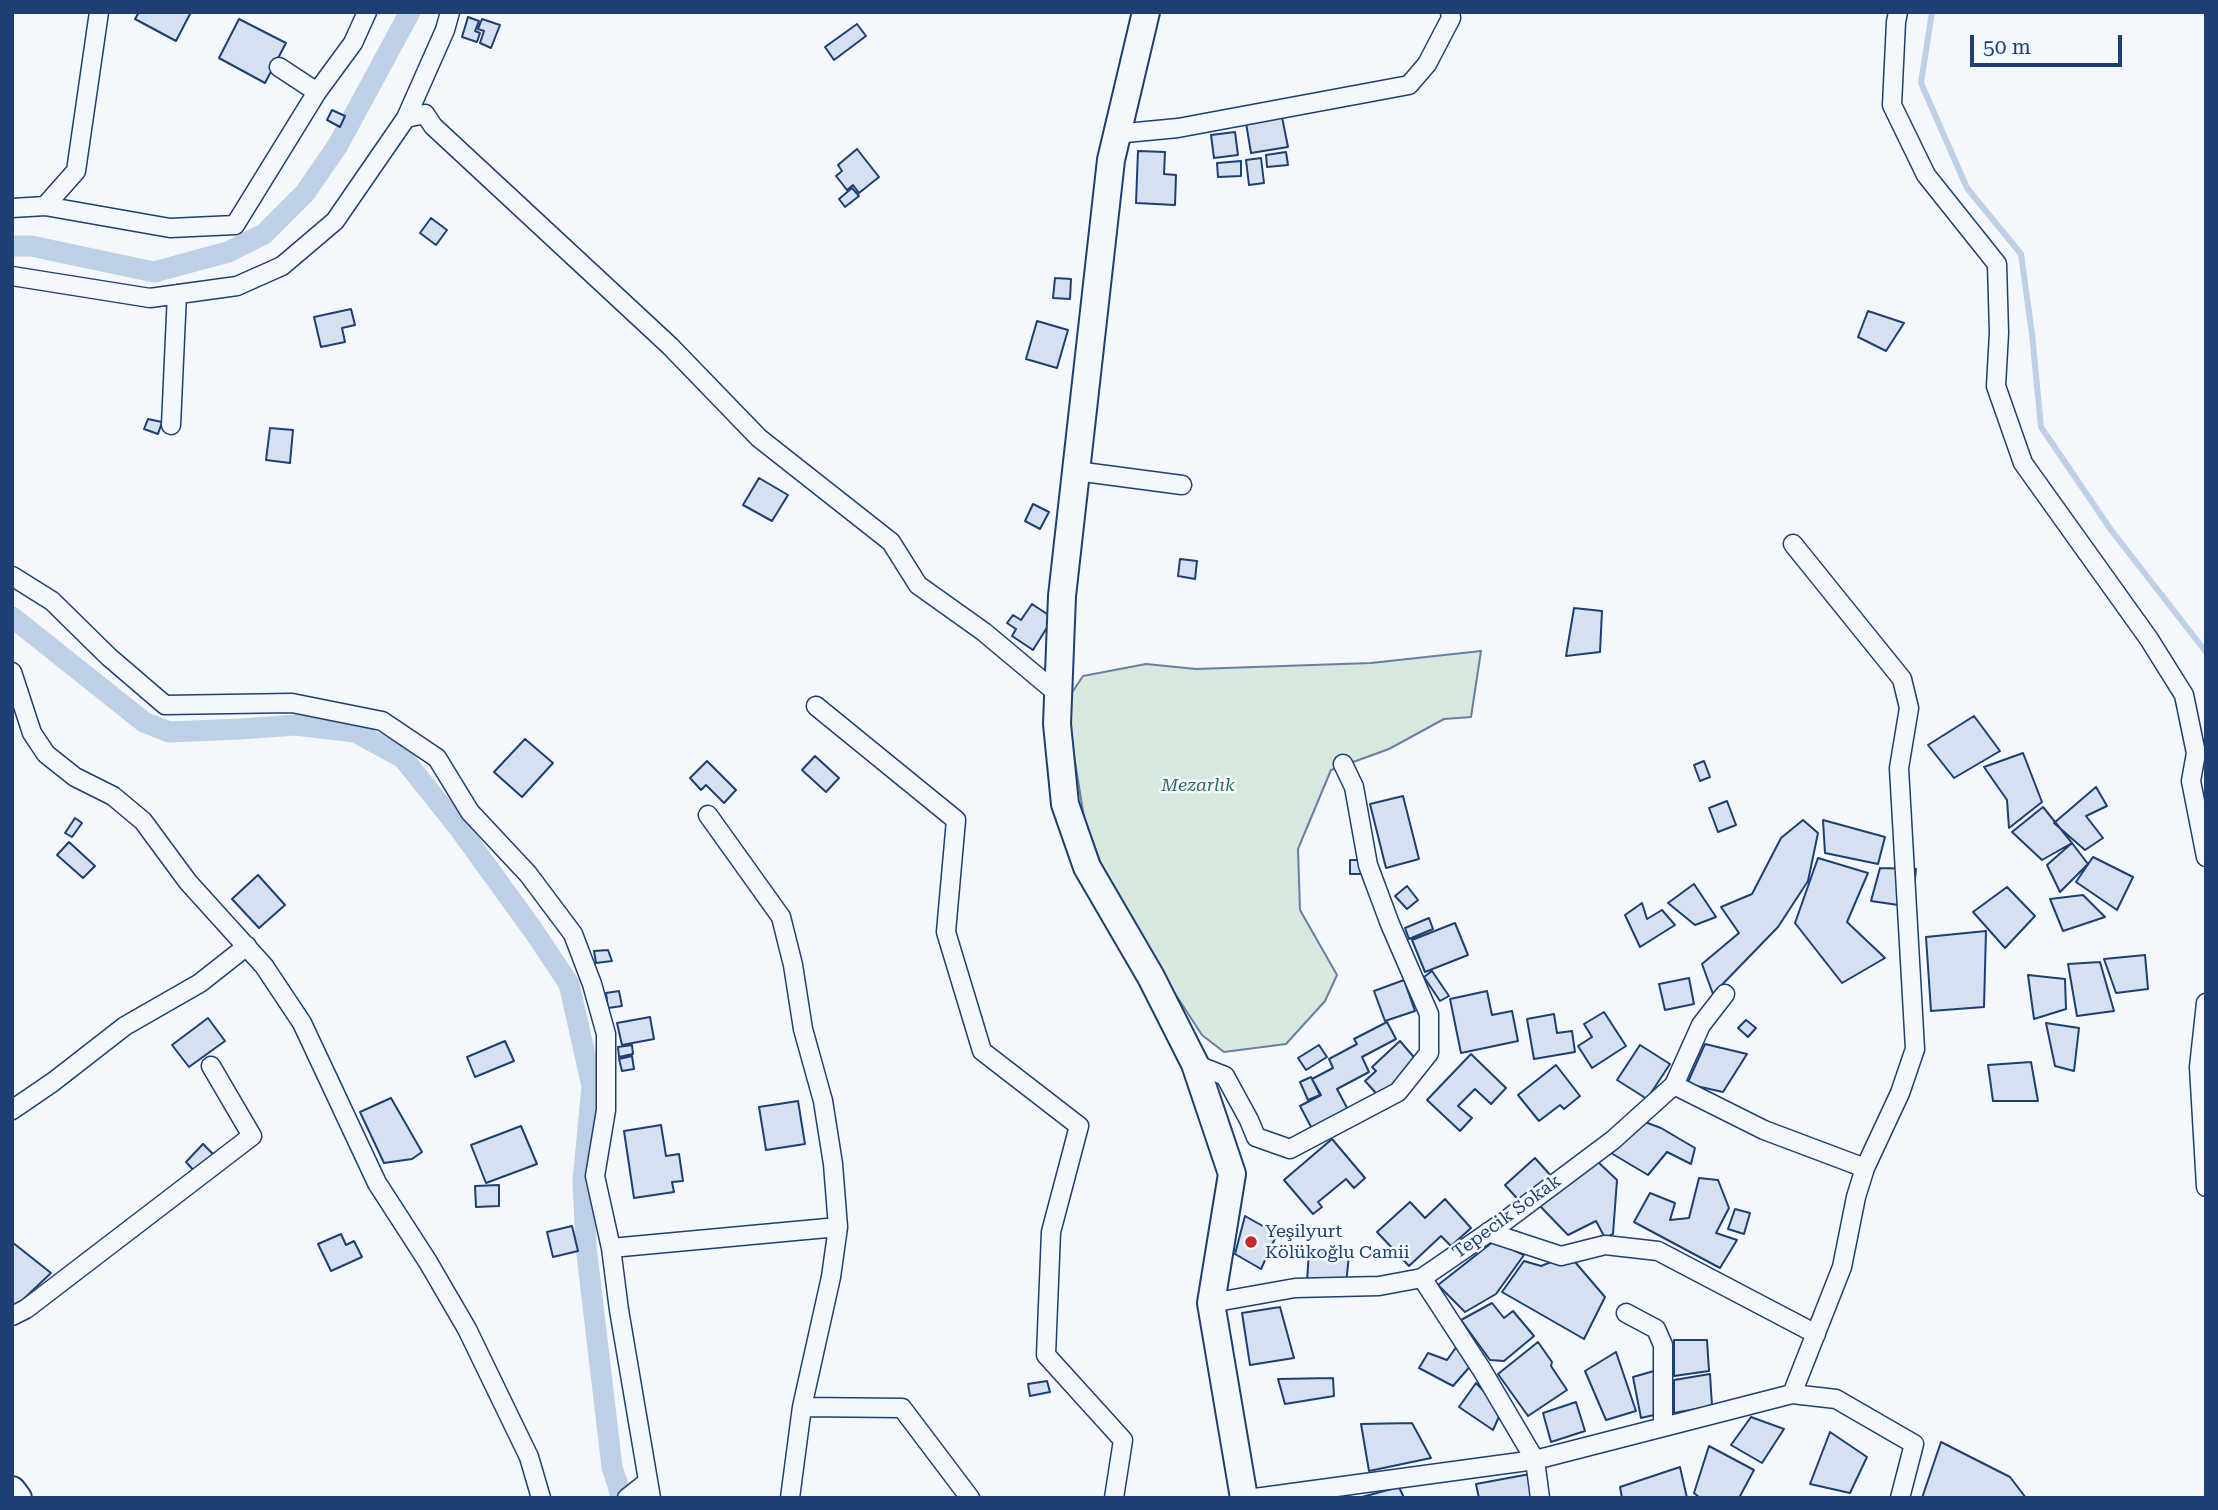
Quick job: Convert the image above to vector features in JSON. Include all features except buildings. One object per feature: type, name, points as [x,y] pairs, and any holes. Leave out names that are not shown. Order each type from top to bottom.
[{"type":"main road","points":[[1146,12],[1115,134],[1062,596],[1057,724],[1065,804],[1087,867],[1151,977],[1195,1064],[1232,1174],[1211,1303],[1244,1498]]},
{"type":"main road","points":[[12,1490],[18,1498]]},
{"type":"street","points":[[45,206],[76,171],[99,12]]},
{"type":"street","points":[[12,208],[45,206],[170,229],[235,225],[317,92],[353,43],[367,12]]},
{"type":"street","points":[[12,276],[150,298],[237,286],[282,266],[335,221],[406,118],[445,30],[450,12]]},
{"type":"street","points":[[1115,134],[1178,128],[1409,85],[1427,64],[1451,18],[1450,12]]},
{"type":"street","points":[[1898,12],[1892,105],[1926,175],[1997,264],[1996,386],[2023,463],[2149,639],[2184,695],[2196,753],[2191,782],[2206,857]]},
{"type":"street","points":[[279,67],[317,92]]},
{"type":"street","points":[[406,118],[425,114],[433,126],[670,346],[759,438],[891,542],[918,585],[984,632],[1058,694]]},
{"type":"street","points":[[171,425],[177,294]]},
{"type":"street","points":[[1076,471],[1182,485]]},
{"type":"street","points":[[1791,1394],[1842,1267],[1856,1197],[1865,1168],[1900,1093],[1915,1049],[1899,768],[1909,708],[1902,679],[1793,544]]},
{"type":"street","points":[[12,576],[52,601],[109,657],[165,705],[292,703],[382,721],[437,758],[470,812],[528,874],[573,934],[592,984],[606,1034],[606,1110],[594,1176],[611,1248],[639,1493]]},
{"type":"street","points":[[12,671],[32,733],[46,754],[75,777],[113,796],[143,821],[188,882],[264,966],[302,1023],[377,1183],[467,1329],[529,1457],[541,1498]]},
{"type":"street","points":[[816,706],[956,820],[946,932],[982,1051],[1079,1126],[1051,1231],[1046,1355],[1123,1440],[1114,1498]]},
{"type":"street","points":[[1195,1064],[1226,1076],[1250,1120],[1256,1137],[1290,1149],[1398,1092],[1429,1053],[1429,1014],[1368,865],[1354,787],[1343,764]]},
{"type":"street","points":[[708,815],[781,917],[793,965],[803,1028],[823,1101],[833,1164],[838,1227],[831,1276],[802,1407],[790,1498]]},
{"type":"street","points":[[12,1110],[125,1026],[200,983],[247,946]]},
{"type":"street","name":"Tepecik Sokak","points":[[1211,1303],[1296,1288],[1379,1286],[1422,1278],[1613,1140],[1674,1085],[1701,1025],[1725,994]]},
{"type":"street","points":[[2206,1003],[2199,1067],[2206,1187]]},
{"type":"street","points":[[12,1316],[26,1309],[252,1136],[211,1066]]},
{"type":"street","points":[[1674,1085],[1763,1130],[1865,1168]]},
{"type":"street","points":[[611,1248],[838,1227]]},
{"type":"street","points":[[1489,1232],[1560,1255],[1605,1245],[1658,1251],[1816,1334]]},
{"type":"street","points":[[1422,1278],[1482,1370],[1535,1460],[1540,1498]]},
{"type":"street","points":[[1626,1313],[1656,1329],[1663,1345],[1663,1427]]},
{"type":"street","points":[[1255,1498],[1535,1460],[1791,1394],[1836,1399],[1914,1444],[1901,1497]]},
{"type":"street","points":[[802,1407],[902,1408],[970,1498]]},
{"type":"green space","name":"Mezarlık","points":[[1481,651],[1471,717],[1444,719],[1389,749],[1331,770],[1298,849],[1300,910],[1337,975],[1325,1001],[1286,1044],[1224,1052],[1202,1035],[1115,902],[1084,818],[1069,724],[1071,694],[1083,676],[1146,664],[1196,669],[1371,663]]},
{"type":"waterway","points":[[12,246],[31,246],[154,272],[228,252],[264,234],[305,193],[338,145],[410,12]]},
{"type":"waterway","points":[[1932,12],[1921,83],[1967,188],[2021,254],[2041,427],[2111,530],[2206,652]]},
{"type":"waterway","points":[[12,617],[144,722],[169,732],[295,725],[355,732],[403,758],[459,828],[533,930],[569,984],[592,1086],[583,1181],[586,1246],[612,1467],[622,1498]]},
{"type":"place","name":"Yeşilyurt Kölükoğlu Camii","points":[[1251,1242]]}]
